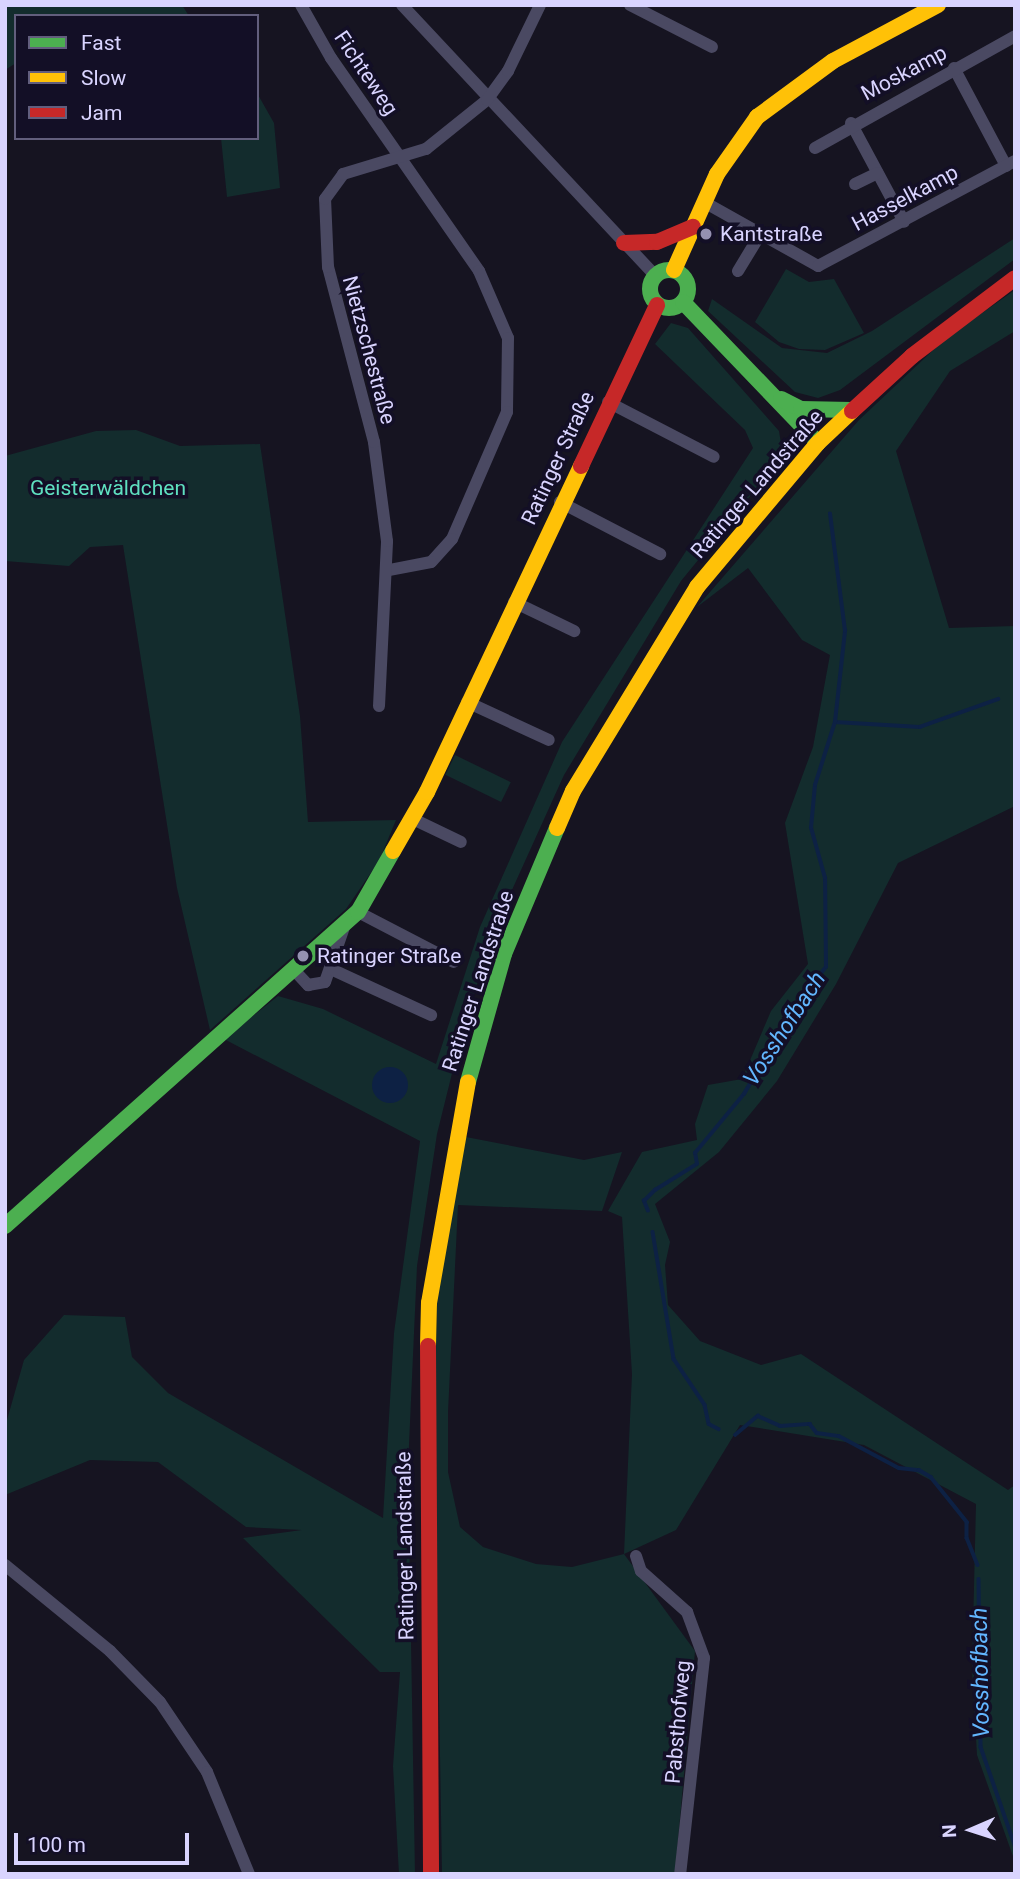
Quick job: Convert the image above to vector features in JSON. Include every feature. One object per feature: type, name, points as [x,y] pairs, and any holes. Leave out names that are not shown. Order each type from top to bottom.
[{"type":"street","name":"Fichteweg","points":[[301,5],[401,160],[492,293],[508,338],[511,377],[499,436],[452,539],[431,562],[389,570]]},
{"type":"street","points":[[402,5],[487,100],[656,275]]},
{"type":"street","name":"Nietzschestraße","points":[[379,706],[389,570],[374,442],[334,298],[323,222],[325,199],[343,174],[401,160],[426,149],[487,100],[508,71],[540,5]]},
{"type":"street","points":[[631,5],[712,47]]},
{"type":"street","points":[[674,270],[730,151],[773,102],[833,61],[921,9],[938,5]]},
{"type":"street","name":"Moskamp","points":[[815,148],[851,123],[1015,36]]},
{"type":"street","points":[[954,68],[1010,164]]},
{"type":"street","points":[[851,123],[904,222]]},
{"type":"street","name":"Hasselkamp","points":[[704,202],[818,266],[1010,164]]},
{"type":"street","points":[[855,184],[877,173]]},
{"type":"street","points":[[624,243],[657,242],[693,227]]},
{"type":"street","points":[[738,271],[761,233]]},
{"type":"street","points":[[656,275],[674,270]]},
{"type":"street","points":[[656,275],[650,293],[657,305],[673,308],[683,302],[687,285],[674,270]]},
{"type":"street","name":"Ratinger Landstraße","points":[[431,1874],[425,1380],[437,1235],[472,1059],[525,901],[604,733],[697,587],[818,443],[912,356],[1015,278]]},
{"type":"street","points":[[683,302],[818,443]]},
{"type":"street","name":"Ratinger Straße","points":[[5,1226],[358,912],[413,819],[608,402],[657,305]]},
{"type":"street","points":[[772,395],[801,409],[852,410]]},
{"type":"street","points":[[608,402],[714,457]]},
{"type":"street","points":[[561,502],[660,554]]},
{"type":"street","points":[[514,602],[574,631]]},
{"type":"street","points":[[467,702],[549,740]]},
{"type":"street","points":[[413,819],[461,842]]},
{"type":"street","points":[[358,912],[454,961]]},
{"type":"street","name":"Ratinger Straße","points":[[333,970],[344,927]]},
{"type":"street","points":[[294,970],[308,985],[318,985],[333,970],[432,1015]]},
{"type":"street","name":"Pabsthofweg","points":[[636,1556],[641,1571],[687,1612],[704,1658],[680,1874]]},
{"type":"street","points":[[5,1565],[110,1651],[160,1702],[207,1772],[249,1874]]},
{"type":"green space","points":[[5,5],[182,5],[188,14],[14,14],[14,64],[5,70]]},
{"type":"green space","points":[[259,97],[274,123],[280,188],[227,197],[221,140],[259,140]]},
{"type":"green space","points":[[1015,238],[1015,259],[840,390],[818,398],[795,392],[708,311],[712,299],[782,348],[827,353],[872,331]]},
{"type":"green space","points":[[786,269],[809,282],[834,279],[864,333],[825,350],[799,349],[779,342],[755,322]]},
{"type":"green space","points":[[1015,290],[1015,331],[950,371],[896,451],[949,628],[1015,626],[1015,806],[898,863],[836,984],[777,1081],[719,1152],[655,1204],[670,1242],[665,1265],[668,1305],[700,1341],[761,1365],[801,1354],[1008,1490],[1015,1485],[1015,1862],[977,1755],[972,1670],[976,1504],[864,1445],[740,1425],[676,1530],[624,1554],[632,1374],[622,1217],[608,1211],[642,1152],[697,1140],[695,1124],[708,1085],[742,1079],[771,1011],[808,964],[785,823],[813,747],[830,655],[802,640],[748,568],[697,607],[859,420],[945,339]]},
{"type":"green space","points":[[671,323],[688,328],[779,431],[783,456],[681,581],[564,775],[493,932],[461,1037],[437,1134],[417,1266],[408,1467],[415,1874],[399,1874],[393,1766],[400,1672],[380,1672],[243,1538],[302,1530],[246,1527],[158,1462],[90,1460],[5,1495],[5,1427],[24,1360],[64,1315],[125,1317],[132,1357],[168,1393],[383,1518],[394,1333],[420,1141],[224,1039],[278,996],[323,1009],[436,1064],[480,927],[562,742],[753,448],[745,430],[655,344]]},
{"type":"green space","name":"Geisterwäldchen","points":[[136,430],[180,446],[260,444],[300,716],[308,822],[396,820],[379,861],[346,909],[210,1030],[177,888],[123,545],[90,547],[69,566],[5,561],[5,456],[96,431]]},
{"type":"green space","points":[[455,755],[511,782],[501,802],[445,775]]},
{"type":"green space","points":[[466,1137],[584,1160],[622,1152],[602,1211],[458,1205],[448,1412],[448,1472],[460,1527],[483,1547],[536,1564],[572,1567],[624,1554],[695,1651],[675,1874],[442,1874],[434,1399],[438,1277]]},
{"type":"water","points":[[390,1067],[403,1072],[408,1085],[403,1098],[390,1103],[377,1098],[372,1085],[377,1072]]},
{"type":"waterway","name":"Vosshofbach","points":[[648,1211],[644,1201],[655,1190],[697,1164],[695,1153],[744,1094],[799,1001],[826,967],[825,878],[811,828],[815,785],[835,722],[845,631],[830,514]]},
{"type":"waterway","points":[[835,722],[920,727],[998,699]]},
{"type":"waterway","name":"Vosshofbach","points":[[653,1232],[674,1359],[705,1405],[709,1424],[719,1429]]},
{"type":"waterway","name":"Vosshofbach","points":[[735,1435],[758,1416],[780,1426],[810,1424],[817,1433],[839,1436],[899,1468],[919,1470],[931,1477],[967,1522],[967,1538],[978,1565]]},
{"type":"waterway","name":"Vosshofbach","points":[[979,1579],[981,1747],[1015,1845]]},
{"type":"traffic: fast","points":[[669,270],[683,275],[688,289],[683,303],[669,308],[655,303],[650,289],[655,275],[669,270]]},
{"type":"traffic: fast","points":[[683,302],[818,443]]},
{"type":"traffic: fast","points":[[781,399],[801,409],[851,410]]},
{"type":"traffic: fast","points":[[468,1082],[504,954],[557,828]]},
{"type":"traffic: fast","points":[[5,1226],[358,912],[393,851]]},
{"type":"traffic: slow","points":[[674,270],[717,174],[757,117],[833,61],[938,5]]},
{"type":"traffic: slow","points":[[557,828],[573,791],[697,587],[818,443],[852,411]]},
{"type":"traffic: slow","points":[[393,851],[427,792],[581,466]]},
{"type":"traffic: slow","points":[[428,1346],[429,1303],[468,1082]]},
{"type":"traffic: jam","points":[[624,243],[657,242],[693,227]]},
{"type":"traffic: jam","points":[[852,411],[912,356],[1015,278]]},
{"type":"traffic: jam","points":[[581,466],[657,305]]},
{"type":"traffic: jam","points":[[428,1346],[431,1874]]},
{"type":"place","name":"Kantstraße","points":[[706,234]]},
{"type":"place","name":"Ratinger Straße","points":[[303,956]]}]
